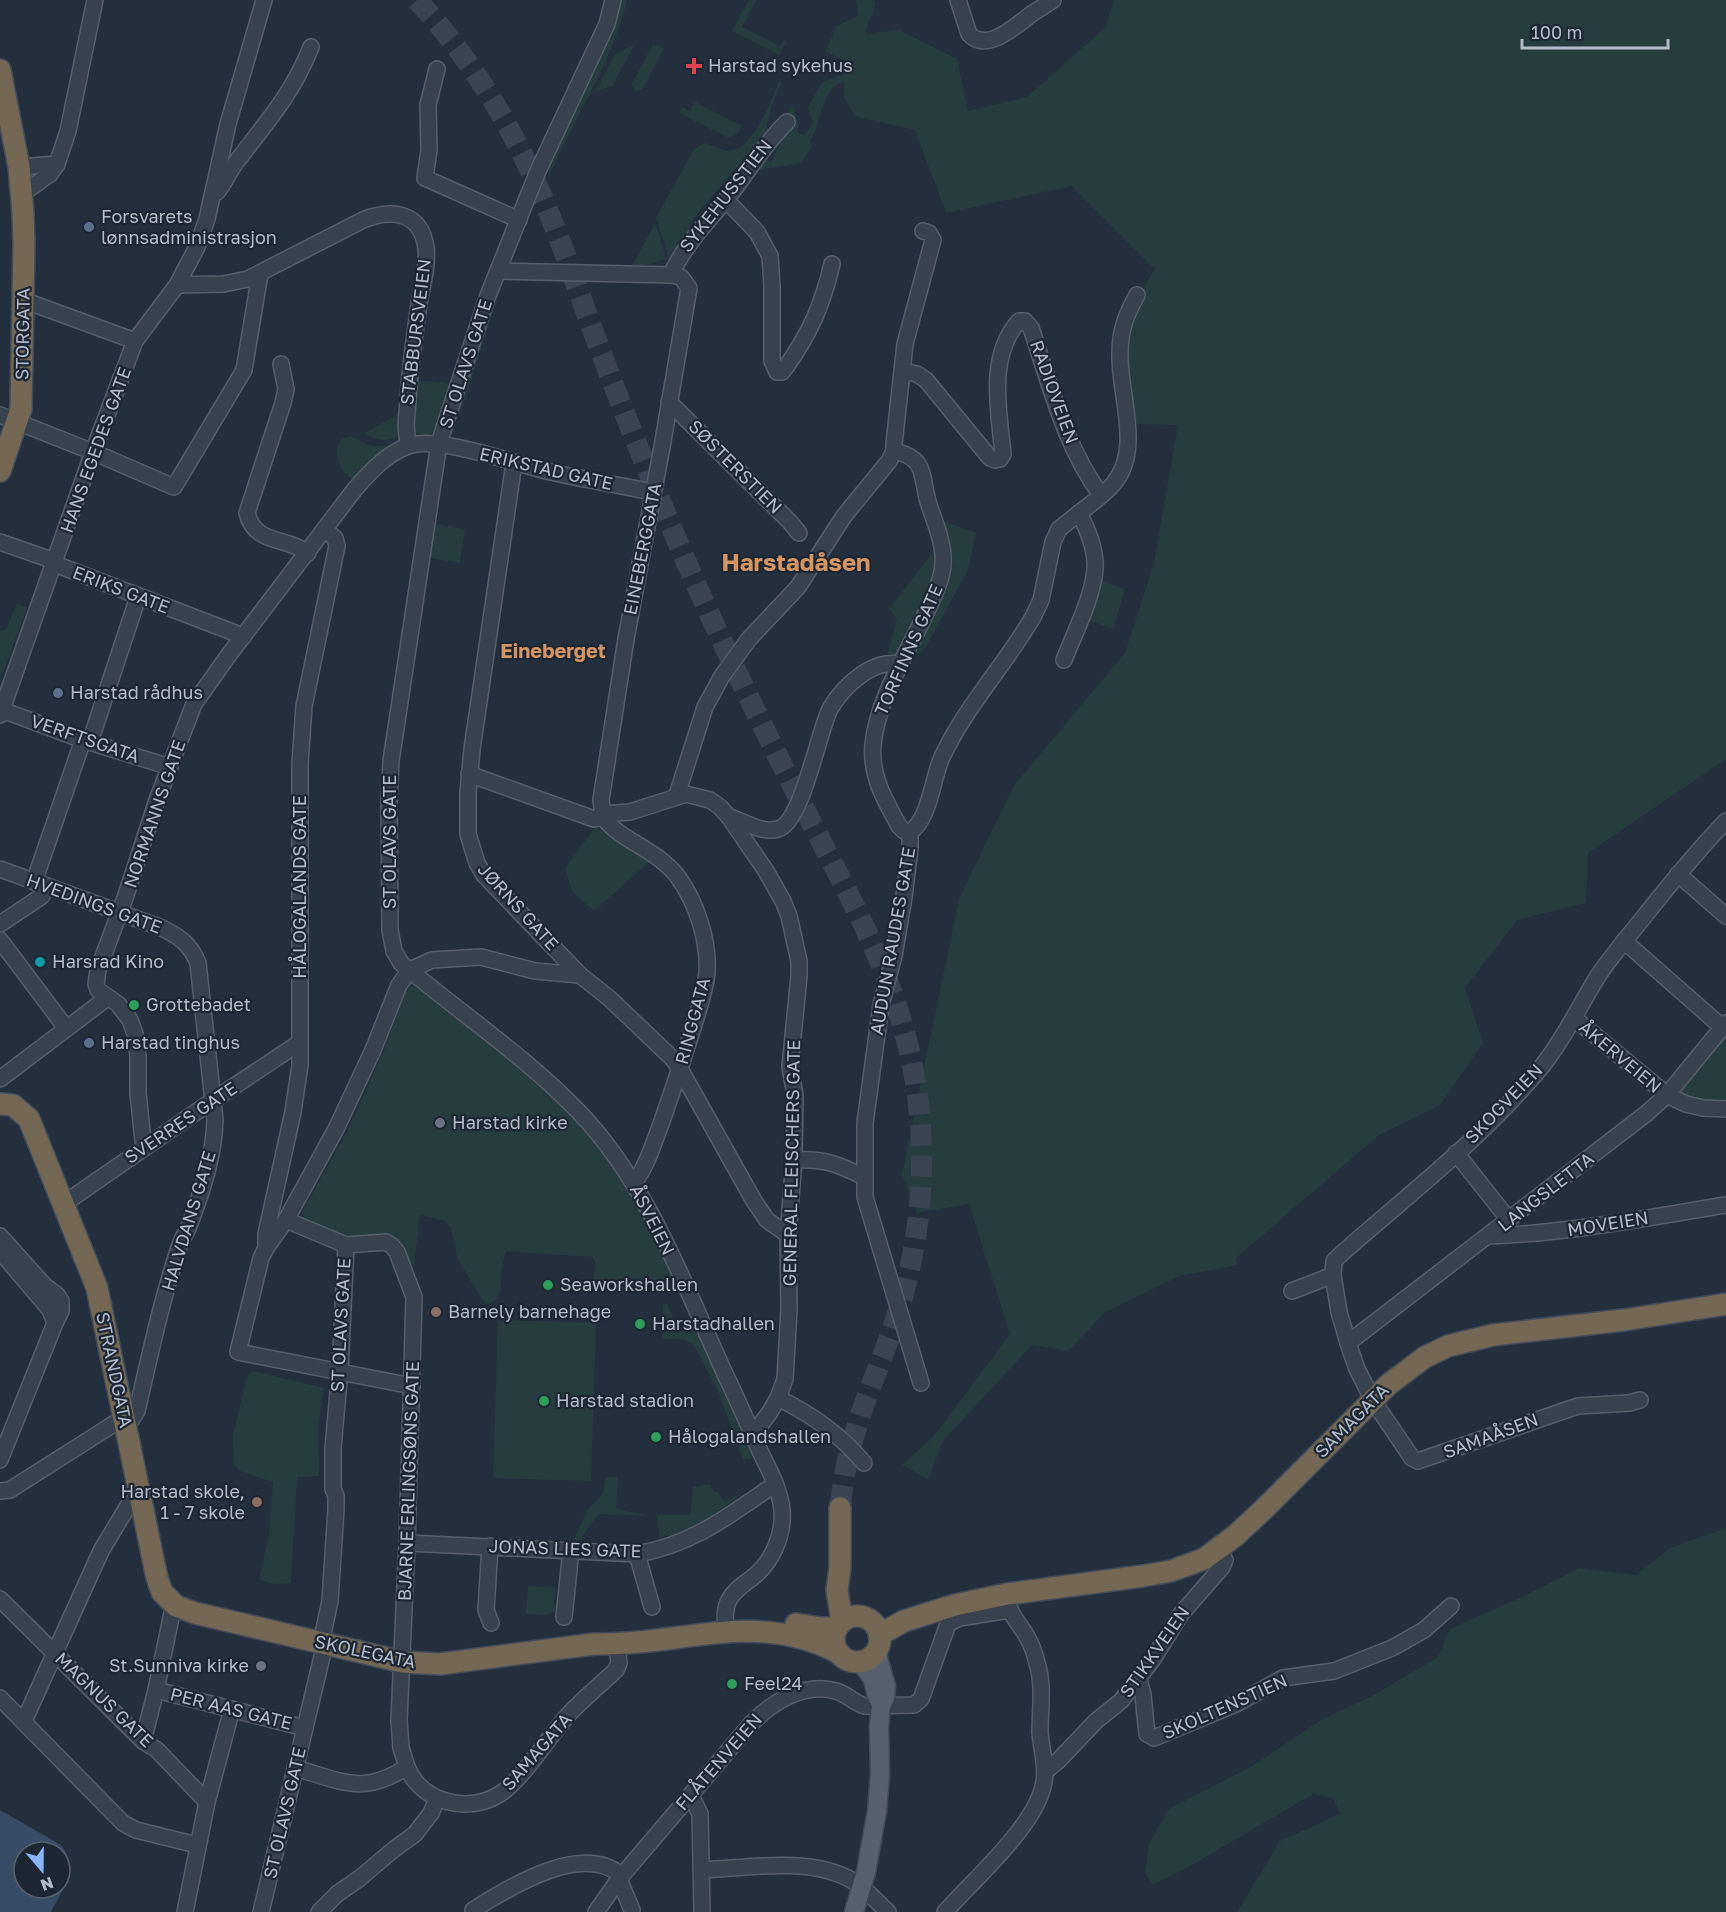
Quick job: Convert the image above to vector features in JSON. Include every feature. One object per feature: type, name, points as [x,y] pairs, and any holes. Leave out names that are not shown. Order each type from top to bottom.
[{"type":"highway","name":"STORGATA","points":[[0,70],[22,194],[23,300],[21,409],[9,419],[0,471]]},
{"type":"highway","name":"STRANDGATA","points":[[2,1103],[35,1137],[97,1288],[157,1578],[162,1592],[176,1606]]},
{"type":"highway","name":"SAMAGATA","points":[[860,1633],[892,1627],[918,1616],[955,1605],[1008,1602],[1171,1571],[1204,1559],[1220,1549],[1264,1509],[1406,1369],[1448,1346],[1493,1335],[1624,1320],[1726,1304]]},
{"type":"highway","points":[[840,1508],[840,1567],[837,1590],[860,1633]]},
{"type":"highway","name":"SKOLEGATA","points":[[176,1606],[403,1662],[440,1664],[594,1644]]},
{"type":"highway","points":[[594,1644],[644,1630],[783,1622],[860,1633]]},
{"type":"highway","points":[[594,1644],[617,1645],[726,1625],[801,1637],[839,1653],[834,1639],[860,1633]]},
{"type":"main road","points":[[854,1912],[862,1888],[877,1811],[881,1706],[860,1633]]},
{"type":"street","points":[[22,194],[50,174],[57,164],[68,131],[95,0]]},
{"type":"street","name":"HANS EGEDES GATE","points":[[1,712],[135,341],[177,285],[197,247],[213,196],[228,124],[264,0]]},
{"type":"street","name":"ST OLAVS GATE","points":[[410,970],[397,958],[391,937],[390,780],[398,706],[439,443],[487,298],[538,171],[607,24],[614,0]]},
{"type":"street","points":[[958,0],[969,34],[972,38],[982,41],[1003,34],[1053,0]]},
{"type":"street","name":"HANS EGEDES GATE","points":[[213,196],[222,187],[231,168],[276,112],[304,66],[311,47]]},
{"type":"street","points":[[437,69],[428,105],[429,150],[425,178],[519,220]]},
{"type":"street","name":"SYKEHUSSTIEN","points":[[671,275],[679,258],[774,135],[787,122]]},
{"type":"street","points":[[19,167],[57,164]]},
{"type":"street","points":[[726,200],[757,232],[768,250],[772,286],[772,361],[777,372],[782,372],[786,367],[811,328],[822,299],[831,264]]},
{"type":"street","name":"STABBURSVEIEN","points":[[260,274],[363,220],[379,214],[394,213],[410,219],[421,232],[426,246],[427,263],[411,356],[405,429],[409,445]]},
{"type":"street","points":[[677,795],[705,706],[722,676],[749,639],[798,587],[844,516],[889,462],[894,451],[905,344],[933,240],[929,233],[923,231]]},
{"type":"street","points":[[499,271],[671,275]]},
{"type":"street","points":[[177,285],[224,284],[260,274]]},
{"type":"street","points":[[9,419],[174,487],[244,370],[260,274]]},
{"type":"street","name":"EINEBERGGATA","points":[[602,815],[601,800],[624,650],[688,296],[689,288],[686,282],[681,277],[671,275]]},
{"type":"street","points":[[1064,660],[1095,575],[1094,551],[1079,513],[1115,482],[1127,456],[1128,432],[1119,354],[1128,311],[1137,295]]},
{"type":"street","points":[[23,300],[135,341]]},
{"type":"street","name":"RADIOVEIEN","points":[[902,371],[917,374],[926,380],[990,458],[1000,459],[1003,454],[997,402],[999,365],[1014,327],[1019,321],[1025,321],[1031,328],[1070,440],[1092,483],[1101,495]]},
{"type":"street","points":[[281,364],[286,389],[283,403],[247,513],[250,526],[260,534],[299,546],[308,553]]},
{"type":"street","name":"SØSTERSTIEN","points":[[669,402],[789,520],[799,533]]},
{"type":"street","name":"ERIKSTAD GATE","points":[[409,445],[439,443],[546,471],[653,492]]},
{"type":"street","name":"NORMANNS GATE","points":[[107,998],[98,990],[96,984],[98,970],[194,704],[355,489],[374,467],[409,445]]},
{"type":"street","name":"TORFINNS GATE","points":[[894,451],[914,458],[922,470],[926,495],[944,556],[936,592],[900,664],[878,719],[873,746],[874,774],[883,796],[899,826],[904,831],[910,832]]},
{"type":"street","name":"JØRNS GATE","points":[[514,463],[469,774],[468,834],[477,863],[484,875],[580,975],[590,981],[666,1052],[680,1069],[754,1201],[767,1220],[788,1235]]},
{"type":"street","name":"AUDUN RAUDES GATE","points":[[921,1383],[865,1197],[864,1177],[864,1123],[881,1005],[894,956],[904,897],[910,832],[922,820],[941,760],[961,722],[1033,617],[1041,600],[1053,542],[1059,529],[1079,513]]},
{"type":"street","name":"HÅLOGALANDS GATE","points":[[266,1248],[266,1234],[293,1112],[300,1065],[300,763],[304,706],[337,546],[335,538],[325,530]]},
{"type":"street","name":"ERIKS GATE","points":[[0,542],[46,558],[55,564],[243,638]]},
{"type":"street","points":[[0,924],[42,896],[40,884],[138,597]]},
{"type":"street","points":[[729,817],[764,830],[785,826],[799,804],[827,717],[835,700],[850,684],[870,670],[890,663],[900,664]]},
{"type":"street","name":"VERFTSGATA","points":[[1,712],[170,767]]},
{"type":"street","name":"RINGGATA","points":[[469,774],[594,819],[602,815],[615,829],[668,865],[688,894],[702,928],[706,947],[707,972],[700,1004],[648,1160],[634,1183]]},
{"type":"street","name":"GENERAL FLEISCHERS GATE","points":[[602,815],[630,812],[677,795],[686,794],[710,800],[729,817],[766,871],[789,916],[799,961],[790,1067],[795,1095],[794,1160],[788,1235],[785,1379],[778,1398],[758,1428],[752,1432]]},
{"type":"street","name":"SKOGVEIEN","points":[[1334,1275],[1334,1261],[1340,1255],[1456,1153],[1520,1092],[1545,1062],[1599,975],[1624,941],[1678,874],[1726,821]]},
{"type":"street","name":"HVEDINGS GATE","points":[[0,869],[162,928],[181,937],[186,943]]},
{"type":"street","points":[[1678,874],[1726,916]]},
{"type":"street","points":[[0,940],[66,1028]]},
{"type":"street","points":[[1624,941],[1724,1025]]},
{"type":"street","name":"HALVDANS GATE","points":[[124,1420],[132,1419],[136,1411],[164,1299],[209,1163],[215,1137],[198,963],[193,950],[186,943]]},
{"type":"street","points":[[286,1220],[347,1108],[399,985],[410,970],[432,960],[480,957],[535,971],[580,975]]},
{"type":"street","name":"ÅSVEIEN","points":[[410,970],[493,1035],[562,1096],[602,1139],[634,1183],[665,1243],[775,1484],[782,1512],[781,1533],[777,1544],[761,1569],[732,1594],[727,1605],[726,1625]]},
{"type":"street","points":[[0,1079],[107,998],[118,1004],[130,1020],[135,1034],[143,1141],[147,1146]]},
{"type":"street","name":"ÅKERVEIEN","points":[[1574,1018],[1666,1095],[1692,1106],[1726,1109]]},
{"type":"street","name":"LANGSLETTA","points":[[1348,1343],[1647,1113],[1666,1095],[1724,1025]]},
{"type":"street","name":"SVERRES GATE","points":[[63,1202],[299,1043]]},
{"type":"street","points":[[1456,1153],[1509,1220]]},
{"type":"street","points":[[794,1160],[816,1159],[838,1165],[864,1177]]},
{"type":"street","name":"MOVEIEN","points":[[1489,1236],[1582,1229],[1726,1205]]},
{"type":"street","name":"ST OLAVS GATE","points":[[261,1912],[323,1644],[330,1601],[337,1501],[333,1489],[333,1448],[340,1370],[346,1245],[286,1220]]},
{"type":"street","name":"HÅLOGALANDS GATE","points":[[286,1220],[261,1257],[238,1352],[340,1370]]},
{"type":"street","points":[[0,1236],[61,1301],[61,1311],[0,1460]]},
{"type":"street","name":"BJARNE ERLINGSØNS GATE","points":[[346,1245],[386,1242],[398,1252],[414,1297],[399,1734],[407,1767]]},
{"type":"street","points":[[0,1251],[50,1310],[56,1323]]},
{"type":"street","points":[[1292,1292],[1334,1275],[1339,1312],[1348,1343],[1372,1400]]},
{"type":"street","points":[[340,1370],[412,1386]]},
{"type":"street","points":[[778,1398],[817,1419],[840,1437],[864,1463]]},
{"type":"street","name":"SAMAÅSEN","points":[[1372,1400],[1412,1458],[1418,1461],[1578,1406],[1629,1403],[1640,1400]]},
{"type":"street","points":[[0,1491],[10,1490],[124,1420]]},
{"type":"street","name":"JONAS LIES GATE","points":[[407,1543],[637,1554],[670,1547],[698,1535],[775,1484]]},
{"type":"street","points":[[24,1721],[101,1551],[128,1506],[141,1499]]},
{"type":"street","points":[[490,1546],[486,1610],[491,1623]]},
{"type":"street","name":"STIKKVEIEN","points":[[1045,1772],[1096,1721],[1121,1701],[1153,1659],[1180,1614],[1222,1568],[1225,1560],[1220,1549]]},
{"type":"street","points":[[564,1617],[571,1550]]},
{"type":"street","points":[[637,1554],[652,1607]]},
{"type":"street","name":"MAGNUS GATE","points":[[0,1599],[143,1741],[157,1750],[207,1802]]},
{"type":"street","points":[[945,1912],[1006,1846],[1032,1814],[1039,1798],[1045,1772],[1040,1732],[1040,1672],[1027,1637],[1008,1602]]},
{"type":"street","name":"FLÅTENVEIEN","points":[[596,1912],[621,1877],[763,1711],[791,1695],[814,1690],[831,1690],[844,1694],[860,1705],[908,1706],[917,1704],[948,1624],[953,1620],[1008,1602]]},
{"type":"street","points":[[143,1741],[172,1613],[176,1606]]},
{"type":"street","name":"SKOLTENSTIEN","points":[[1138,1679],[1143,1695],[1147,1734],[1154,1738],[1236,1704],[1283,1678],[1334,1671],[1392,1648],[1424,1630],[1451,1606]]},
{"type":"street","name":"SAMAGATA","points":[[407,1767],[417,1784],[426,1793],[438,1799],[469,1804],[481,1802],[501,1793],[515,1781],[570,1714],[616,1671],[619,1663],[617,1645]]},
{"type":"street","name":"PER AAS GATE","points":[[156,1690],[305,1728]]},
{"type":"street","points":[[0,1698],[123,1823],[136,1830],[197,1845]]},
{"type":"street","points":[[185,1912],[197,1845],[232,1709]]},
{"type":"street","points":[[295,1768],[353,1784],[366,1785],[385,1780],[407,1767]]},
{"type":"street","points":[[691,1795],[700,1814],[702,1912]]},
{"type":"street","points":[[319,1912],[337,1894],[415,1834],[431,1813],[438,1799]]},
{"type":"street","points":[[473,1910],[512,1887],[566,1865],[580,1862],[609,1866],[621,1877],[632,1910]]},
{"type":"street","points":[[702,1870],[795,1866],[817,1868],[840,1875],[862,1888],[888,1912]]},
{"type":"green space","points":[[619,0],[627,0],[612,46],[549,177],[550,162]]},
{"type":"green space","points":[[749,0],[756,0],[742,27],[780,46],[784,40],[786,43],[779,55],[732,31]]},
{"type":"green space","points":[[856,0],[875,2],[866,34],[899,30],[957,59],[968,111],[1027,97],[1105,28],[1114,0],[1726,0],[1726,759],[1588,853],[1586,903],[1517,920],[1465,988],[1483,1043],[1440,1105],[1379,1135],[1236,1258],[1238,1265],[1179,1276],[1104,1313],[1069,1351],[1032,1345],[943,1441],[928,1479],[902,1465],[934,1436],[1010,1334],[969,1204],[917,1213],[902,1174],[959,899],[1013,787],[1125,653],[1154,563],[1178,425],[1128,424],[1122,322],[1155,269],[1072,186],[946,213],[915,130],[854,116],[844,96],[844,81],[830,92],[826,99],[810,141],[812,147],[801,163],[757,170],[762,158],[771,162],[780,144],[774,140],[794,127],[795,120],[788,113],[791,107],[794,109],[799,126],[796,132],[805,136],[813,122],[808,107],[822,82],[842,75],[846,62],[825,51],[837,26],[859,15]]},
{"type":"green space","points":[[635,44],[612,86],[596,91],[614,55]]},
{"type":"green space","points":[[653,44],[664,48],[643,89],[637,91],[632,84]]},
{"type":"green space","points":[[780,81],[782,82],[774,98],[762,143],[740,173],[735,169],[689,224],[695,230],[676,253],[669,257],[656,218],[694,149],[705,143],[726,150],[741,147],[755,132]]},
{"type":"green space","points":[[695,102],[742,126],[732,137],[727,137],[679,113],[682,107],[690,111]]},
{"type":"green space","points":[[655,223],[666,259],[634,269],[633,264]]},
{"type":"green space","points":[[503,282],[465,399],[456,420],[495,294]]},
{"type":"green space","points":[[412,380],[454,384],[437,430],[426,436],[415,432],[412,428]]},
{"type":"green space","points":[[403,406],[398,437],[380,439],[372,438],[365,433],[395,416]]},
{"type":"green space","points":[[350,436],[371,446],[392,446],[354,480],[344,471],[337,457],[338,444]]},
{"type":"green space","points":[[943,521],[976,533],[968,570],[924,650],[918,654],[913,653],[949,583],[952,571],[951,547]]},
{"type":"green space","points":[[435,524],[465,529],[460,563],[430,558]]},
{"type":"green space","points":[[939,544],[939,574],[897,655],[886,660],[897,619],[889,609]]},
{"type":"green space","points":[[1098,579],[1125,589],[1113,629],[1084,618]]},
{"type":"green space","points":[[17,604],[27,607],[0,681],[0,631],[6,629]]},
{"type":"green space","points":[[595,827],[652,859],[594,911],[572,891],[565,868]]},
{"type":"green space","points":[[412,986],[421,989],[512,1061],[594,1142],[618,1172],[648,1222],[673,1275],[666,1284],[602,1282],[593,1284],[595,1262],[593,1257],[506,1251],[498,1299],[486,1305],[458,1260],[451,1228],[445,1221],[420,1215],[414,1264],[407,1266],[401,1252],[349,1241],[305,1220],[302,1212],[348,1130],[385,1048],[406,991]]},
{"type":"green space","points":[[1726,1030],[1726,1106],[1704,1104],[1679,1093],[1679,1087]]},
{"type":"green space","points":[[663,1303],[667,1304],[679,1332],[688,1329],[696,1330],[752,1455],[750,1459],[743,1459],[718,1391],[694,1345],[685,1340],[662,1339]]},
{"type":"green space","name":"Harstad stadion","points":[[498,1320],[596,1323],[591,1481],[493,1478]]},
{"type":"green space","points":[[253,1371],[324,1388],[318,1426],[319,1476],[297,1477],[291,1583],[275,1584],[259,1580],[269,1535],[273,1482],[240,1471],[234,1464],[233,1436],[247,1376]]},
{"type":"green space","points":[[605,1477],[618,1477],[616,1509],[651,1516],[598,1514],[581,1542],[574,1540],[587,1511],[603,1493]]},
{"type":"green space","points":[[710,1484],[715,1493],[718,1491],[724,1502],[736,1495],[737,1497],[701,1522],[659,1538],[657,1515],[690,1515],[693,1487]]},
{"type":"green space","points":[[1726,1528],[1726,1912],[1237,1912],[1280,1841],[1340,1814],[1333,1798],[1313,1794],[1185,1869],[1152,1885],[1145,1872],[1149,1843],[1169,1809],[1254,1765],[1321,1720],[1372,1696],[1438,1657],[1450,1629],[1522,1597],[1579,1568],[1636,1575],[1670,1548]]},
{"type":"green space","points":[[528,1586],[555,1587],[554,1606],[559,1607],[549,1614],[526,1614]]},
{"type":"water","points":[[0,1810],[52,1840],[12,1840],[12,1900],[57,1900],[51,1912],[0,1912]]},
{"type":"tunnel","points":[[417,0],[480,80],[507,124],[530,170],[682,552],[749,698],[865,928],[882,966],[908,1045],[916,1088],[922,1157],[920,1202],[914,1246],[898,1312],[851,1445],[840,1508]]},
{"type":"place","name":"Harstad sykehus","points":[[694,66]]},
{"type":"place","name":"Forsvarets lønnsadministrasjon","points":[[89,227]]},
{"type":"place","name":"Harstad rådhus","points":[[58,693]]},
{"type":"place","name":"Harsrad Kino","points":[[40,962]]},
{"type":"place","name":"Grottebadet","points":[[134,1005]]},
{"type":"place","name":"Harstad tinghus","points":[[89,1043]]},
{"type":"place","name":"Harstad kirke","points":[[440,1123]]},
{"type":"place","name":"Seaworkshallen","points":[[548,1285]]},
{"type":"place","name":"Barnely barnehage","points":[[436,1312]]},
{"type":"place","name":"Harstadhallen","points":[[640,1324]]},
{"type":"place","name":"Harstad stadion","points":[[544,1401]]},
{"type":"place","name":"Hålogalandshallen","points":[[656,1437]]},
{"type":"place","name":"Harstad skole, 1 - 7 skole","points":[[257,1502]]},
{"type":"place","name":"St.Sunniva kirke","points":[[261,1666]]},
{"type":"place","name":"Feel24","points":[[732,1684]]},
{"type":"district","name":"Harstadåsen","points":[[796,563]]},
{"type":"district","name":"Eineberget","points":[[553,651]]}]
